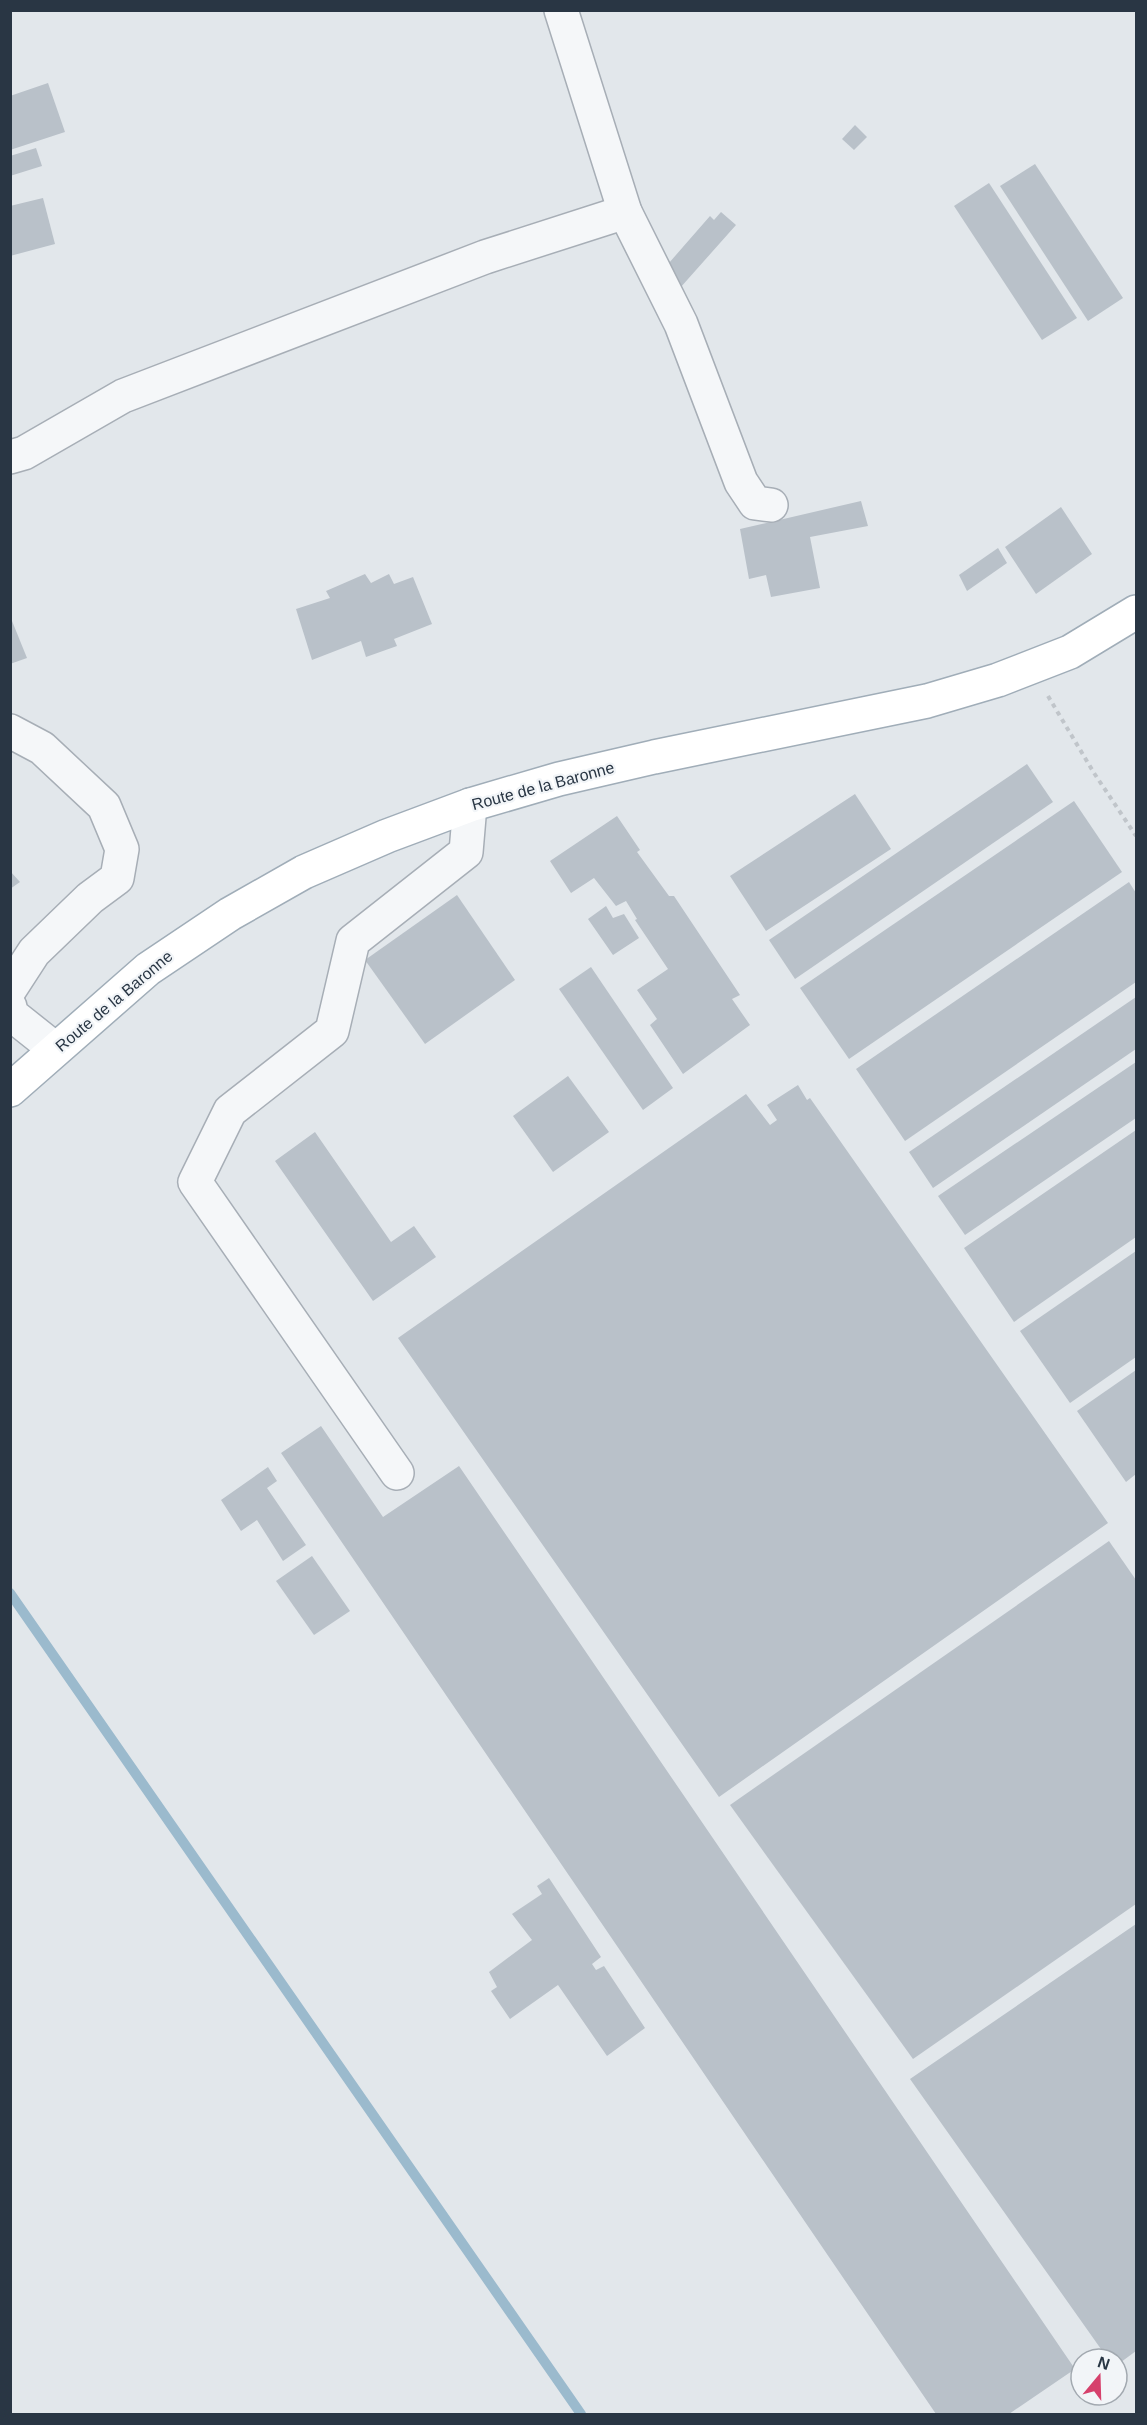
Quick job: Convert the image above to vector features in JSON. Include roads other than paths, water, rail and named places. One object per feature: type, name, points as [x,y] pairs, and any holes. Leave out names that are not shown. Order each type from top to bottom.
[{"type":"main road","name":"Route de la Baronne","points":[[10,1090],[148,969],[230,914],[304,872],[387,836],[470,806],[559,779],[927,701],[998,680],[1070,652],[1137,612]]},
{"type":"lane","points":[[561,10],[625,212],[681,324],[741,482],[755,503],[771,505]]},
{"type":"lane","points":[[10,457],[24,453],[123,396],[474,262],[625,212]]},
{"type":"lane","points":[[10,731],[42,748],[105,806],[122,849],[117,878],[90,898],[34,952],[10,989]]},
{"type":"lane","points":[[397,1473],[195,1182],[230,1111],[332,1030],[353,941],[466,852],[470,806]]},
{"type":"lane","points":[[10,1007],[11,1014],[55,1049]]},
{"type":"waterway","points":[[10,1593],[581,2414]]}]
